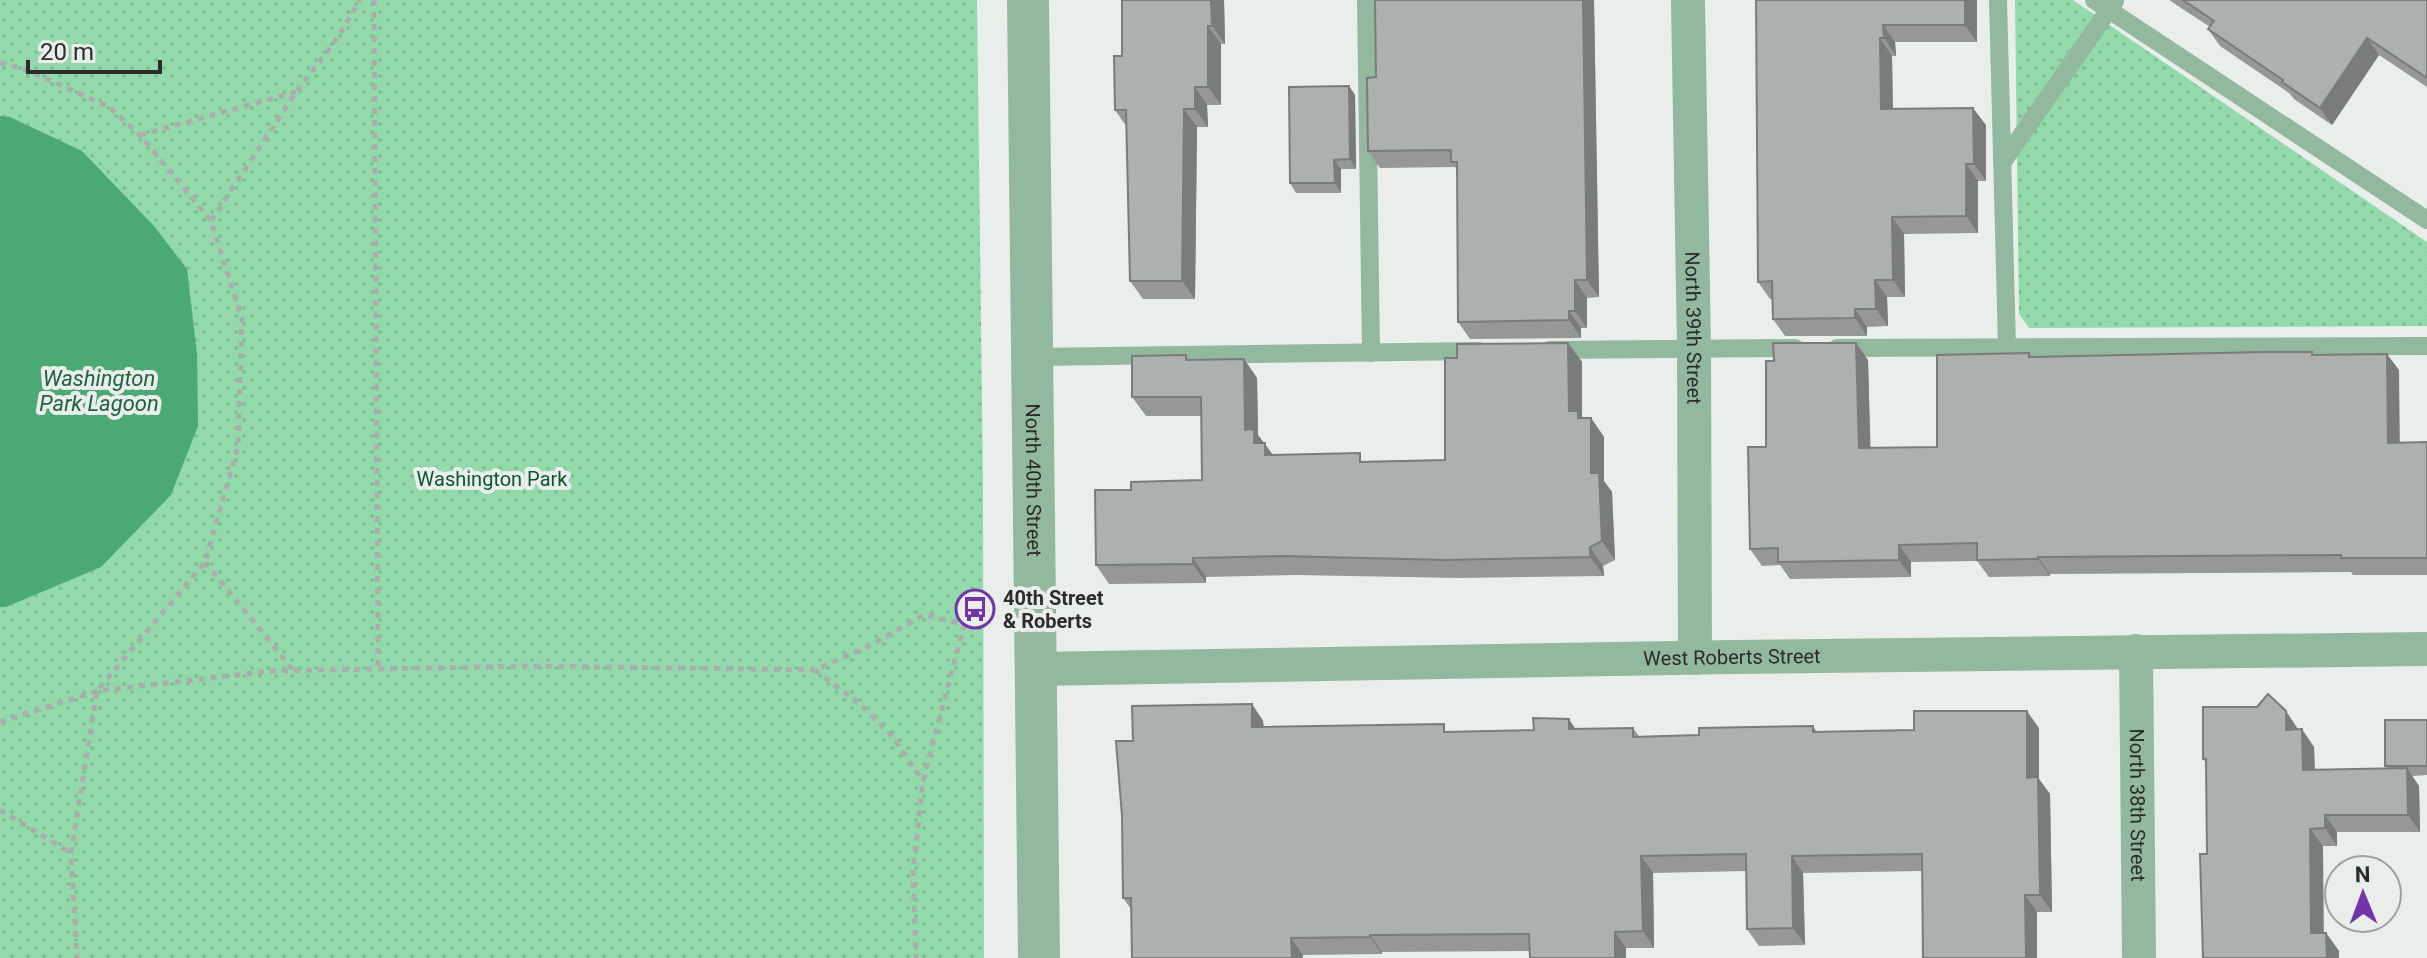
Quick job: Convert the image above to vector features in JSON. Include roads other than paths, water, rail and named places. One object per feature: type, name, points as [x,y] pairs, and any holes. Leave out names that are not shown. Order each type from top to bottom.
[{"type":"street","name":"North 40th Street","points":[[1028,0],[1039,958]]},
{"type":"street","name":"North 39th Street","points":[[1688,0],[1695,658]]},
{"type":"street","name":"West Roberts Street","points":[[1036,669],[2427,649]]},
{"type":"street","name":"North 38th Street","points":[[2136,651],[2139,958]]},
{"type":"lane","points":[[1366,0],[1371,353]]},
{"type":"lane","points":[[1998,0],[2007,347]]},
{"type":"lane","points":[[2002,163],[2106,3],[2427,220]]},
{"type":"lane","points":[[1538,350],[2427,346]]},
{"type":"lane","points":[[1034,357],[1492,351]]},
{"type":"water","name":"Washington Park Lagoon","points":[[0,116],[10,117],[82,151],[154,226],[187,269],[197,354],[198,426],[171,495],[101,567],[6,607],[0,607]]},
{"type":"place","name":"40th Street & Roberts","points":[[975,609]]},
{"type":"park label","name":"Washington Park","points":[[492,479]]}]
